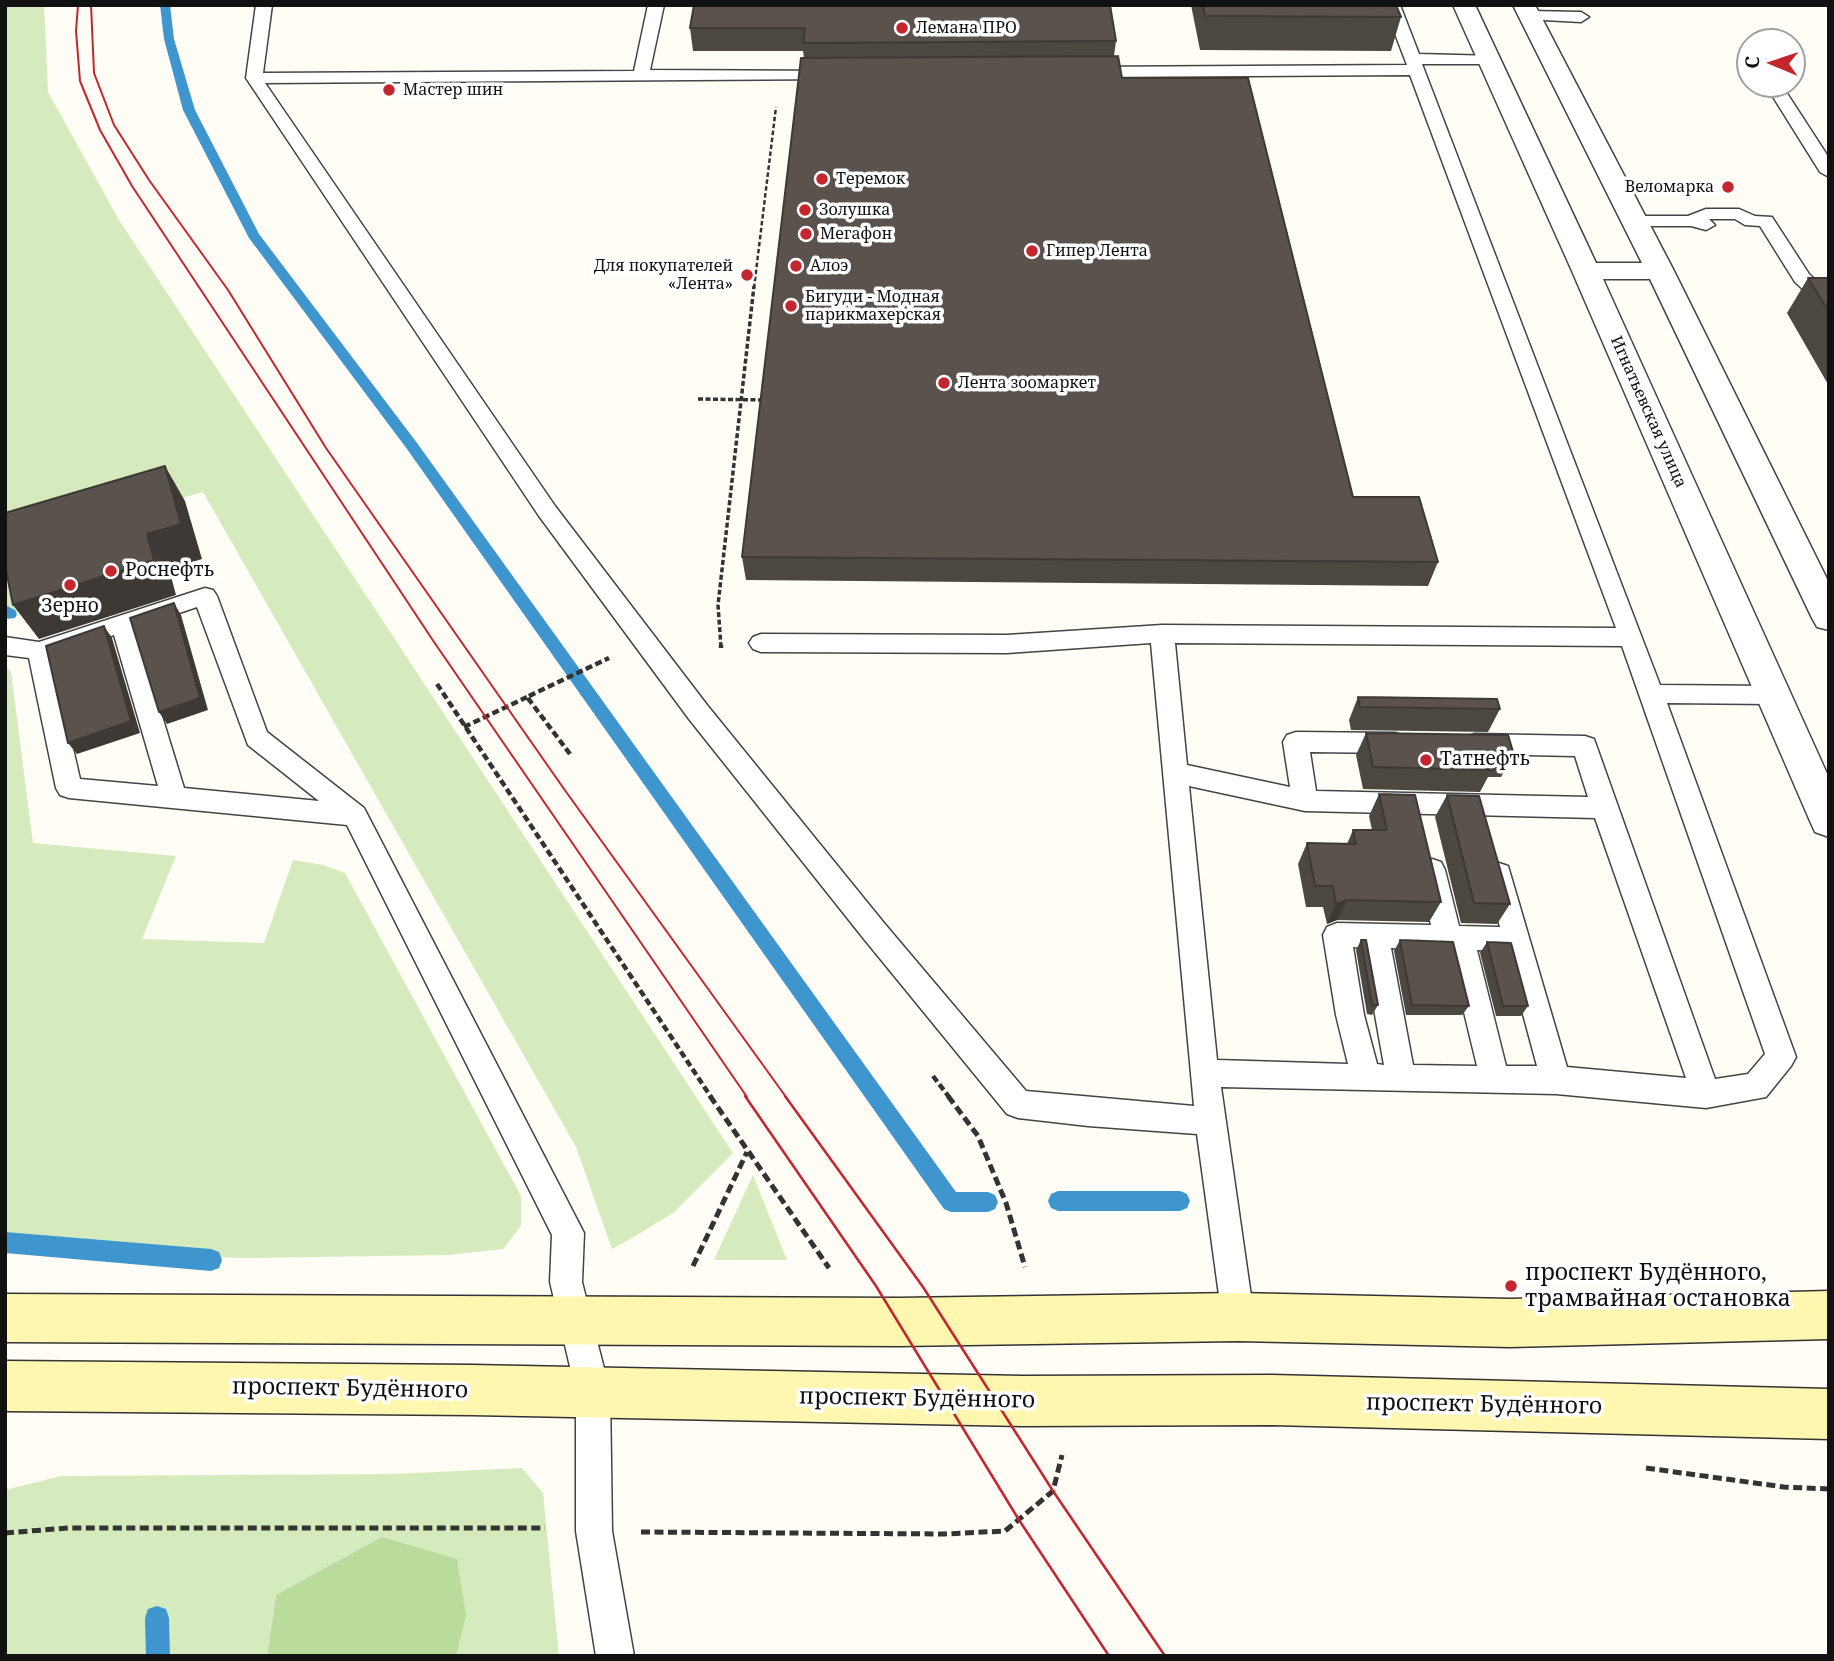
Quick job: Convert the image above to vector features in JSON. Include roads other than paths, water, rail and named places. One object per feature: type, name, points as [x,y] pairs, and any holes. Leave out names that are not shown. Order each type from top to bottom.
[{"type":"main road","points":[[5,1318],[934,1322],[1238,1317],[1510,1323],[1829,1315]]},
{"type":"main road","name":"проспект Будённого","points":[[5,1386],[593,1392],[1023,1401],[1286,1400],[1829,1414]]},
{"type":"street","name":"Игнатьевская улица","points":[[1464,5],[1586,271],[1829,821]]},
{"type":"street","points":[[1527,11],[1660,271],[1829,618]]},
{"type":"street","points":[[1586,271],[1660,271]]},
{"type":"lane","points":[[264,5],[254,78],[547,511],[688,699],[874,931],[1018,1104],[1210,1121]]},
{"type":"lane","points":[[641,75],[656,5]]},
{"type":"lane","points":[[1204,1073],[1366,1079],[1556,1080],[1706,1094],[1756,1087],[1781,1057],[1631,637],[1392,5]]},
{"type":"lane","points":[[1527,11],[1581,17]]},
{"type":"lane","points":[[1072,72],[1416,64],[1489,59]]},
{"type":"lane","points":[[254,78],[850,74]]},
{"type":"lane","points":[[1782,98],[1829,172]]},
{"type":"lane","points":[[1634,221],[1691,221],[1714,228],[1748,228],[1751,221],[1766,221],[1802,278],[1817,292],[1829,292]]},
{"type":"lane","points":[[5,646],[39,650],[205,596],[257,738],[355,815],[568,1233],[566,1282],[593,1392],[594,1531],[615,1656]]},
{"type":"lane","points":[[122,623],[174,797]]},
{"type":"lane","points":[[761,643],[1007,644],[1162,634],[1631,637]]},
{"type":"lane","points":[[1162,634],[1204,1073],[1238,1317]]},
{"type":"lane","points":[[39,650],[69,788],[355,815]]},
{"type":"lane","points":[[1651,694],[1773,695]]},
{"type":"lane","points":[[1305,801],[1296,742],[1422,744]]},
{"type":"lane","points":[[1450,744],[1585,746],[1604,808],[1706,1094]]},
{"type":"lane","points":[[1175,773],[1422,824],[1486,828],[1604,808]]},
{"type":"lane","points":[[1422,824],[1495,1079]]},
{"type":"lane","points":[[1486,828],[1556,1080]]},
{"type":"lane","points":[[1366,1079],[1350,1015],[1337,935],[1517,939]]},
{"type":"lane","points":[[1375,936],[1401,1079]]},
{"type":"waterway","points":[[165,5],[169,39],[189,110],[253,235],[412,446],[951,1202],[988,1202]]},
{"type":"waterway","points":[[5,611],[9,614]]},
{"type":"waterway","points":[[1058,1201],[1180,1201]]},
{"type":"waterway","points":[[5,1242],[211,1260]]},
{"type":"waterway","points":[[157,1618],[158,1656]]},
{"type":"tram line","points":[[78,5],[76,31],[80,81],[100,130],[132,186],[434,642],[747,1097]]},
{"type":"tram line","points":[[91,5],[94,73],[114,125],[149,180],[228,290],[326,448],[564,789],[786,1097]]},
{"type":"tram line","points":[[745,1096],[876,1286],[1019,1520],[1109,1656]]},
{"type":"tram line","points":[[785,1096],[923,1287],[1053,1491],[1165,1656]]},
{"type":"place","name":"Лемана ПРО","points":[[902,28]]},
{"type":"place","name":"Мастер шин","points":[[389,90]]},
{"type":"place","name":"Теремок","points":[[822,179]]},
{"type":"place","name":"Веломарка","points":[[1728,187]]},
{"type":"place","name":"Золушка","points":[[805,210]]},
{"type":"place","name":"Мегафон","points":[[806,234]]},
{"type":"place","name":"Гипер Лента","points":[[1032,251]]},
{"type":"place","name":"Алоэ","points":[[796,266]]},
{"type":"place","name":"Для покупателей «Лента»","points":[[747,275]]},
{"type":"place","name":"Бигуди - Модная парикмахерская","points":[[791,306]]},
{"type":"place","name":"Лента зоомаркет","points":[[944,383]]},
{"type":"place","name":"Роснефть","points":[[111,571]]},
{"type":"place","name":"Зерно","points":[[70,585]]},
{"type":"place","name":"Татнефть","points":[[1426,760]]},
{"type":"place","name":"проспект Будённого, трамвайная остановка","points":[[1511,1286]]}]
